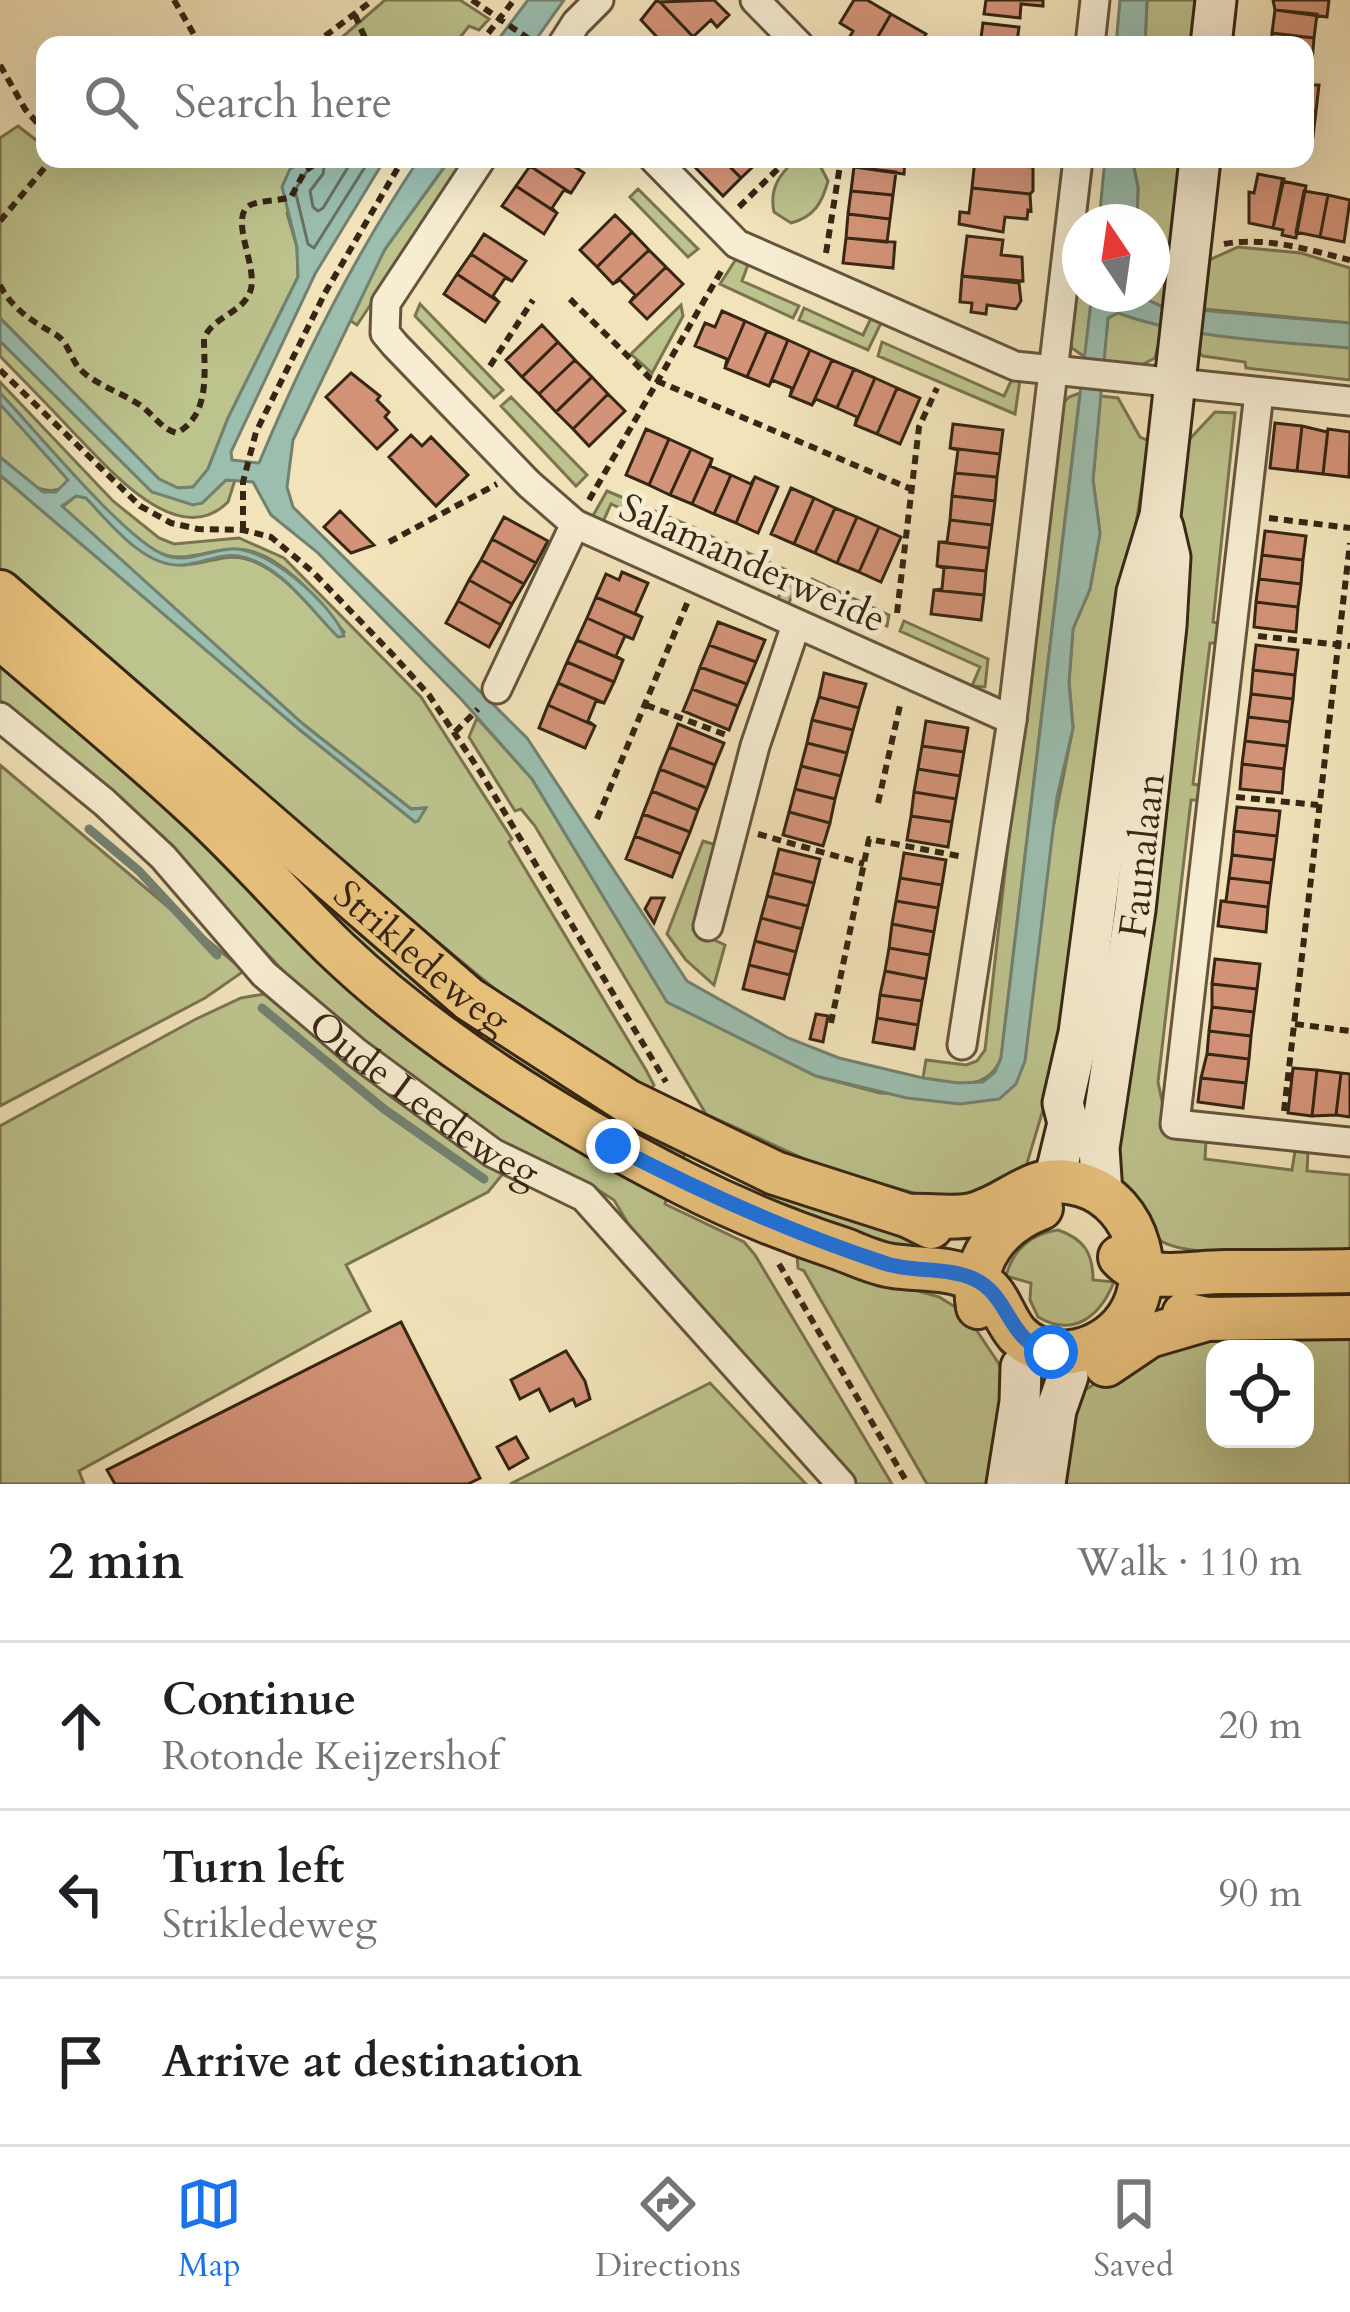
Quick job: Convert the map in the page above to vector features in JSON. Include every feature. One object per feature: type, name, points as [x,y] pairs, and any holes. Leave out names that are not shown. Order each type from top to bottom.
[{"type":"main road","name":"Strikledeweg","points":[[0,592],[470,999],[626,1101],[775,1173],[909,1216],[992,1222],[1045,1190]]},
{"type":"main road","name":"Strikledeweg","points":[[0,637],[195,806],[340,953],[512,1084],[613,1146],[791,1232],[893,1266],[921,1266],[977,1293]]},
{"type":"main road","points":[[1045,1190],[1073,1183],[1102,1194],[1124,1217],[1141,1260],[1135,1329]]},
{"type":"main road","points":[[1045,1190],[1092,1216],[1111,1238],[1120,1259],[1192,1259],[1220,1271],[1350,1271]]},
{"type":"main road","points":[[992,1222],[977,1293],[994,1340],[1032,1373],[1072,1364],[1101,1342],[1135,1329],[1208,1319],[1350,1317]]},
{"type":"main road","points":[[977,1293],[995,1294],[1010,1325],[1028,1343],[1072,1364]]},
{"type":"street","points":[[568,36],[599,0]]},
{"type":"street","points":[[755,0],[790,36]]},
{"type":"street","points":[[1091,36],[1095,0]]},
{"type":"street","points":[[1212,36],[1216,0]]},
{"type":"street","name":"Salamanderweide","points":[[476,168],[386,303],[386,333],[395,345],[575,524],[1012,720]]},
{"type":"street","points":[[663,168],[728,234],[1016,366],[1350,401]]},
{"type":"street","points":[[962,1046],[1060,373],[1077,168]]},
{"type":"street","name":"Faunalaan","points":[[1045,1190],[1067,1123],[1063,1103],[1078,1034],[1138,592],[1160,516],[1199,168]]},
{"type":"street","points":[[1259,393],[1175,1124],[1350,1142]]},
{"type":"street","name":"Faunalaan","points":[[1102,1194],[1099,1148],[1135,910],[1166,626],[1170,556],[1160,516]]},
{"type":"street","points":[[497,689],[575,524]]},
{"type":"street","points":[[708,926],[755,746],[796,625]]},
{"type":"street","name":"Oude Leedeweg","points":[[0,717],[163,857],[264,974],[357,1053],[493,1153],[584,1197],[842,1484]]},
{"type":"street","points":[[1045,1484],[1057,1410],[1072,1364]]},
{"type":"street","points":[[1007,1484],[1021,1367]]},
{"type":"path","points":[[174,0],[195,36]]},
{"type":"path","points":[[326,36],[373,0]]},
{"type":"path","points":[[472,0],[525,36]]},
{"type":"path","points":[[487,36],[514,0]]},
{"type":"path","points":[[355,15],[364,36]]},
{"type":"path","points":[[0,65],[36,122]]},
{"type":"path","points":[[0,221],[46,168]]},
{"type":"path","points":[[0,285],[42,331],[55,334],[67,346],[84,373],[138,403],[165,430],[177,434],[188,427],[204,396],[207,330],[247,300],[253,285],[242,212],[249,204],[291,197],[309,168]]},
{"type":"path","points":[[243,530],[243,482],[256,432],[325,293],[399,168]]},
{"type":"path","points":[[575,524],[658,381],[728,234],[781,168]]},
{"type":"path","points":[[822,280],[840,168]]},
{"type":"path","points":[[1191,250],[1242,241],[1305,248],[1350,260]]},
{"type":"path","points":[[570,298],[650,378],[911,489]]},
{"type":"path","points":[[490,366],[532,300]]},
{"type":"path","points":[[0,370],[140,506],[171,523],[271,537],[313,572],[429,695],[673,1094]]},
{"type":"path","points":[[897,613],[919,427],[937,388]]},
{"type":"path","points":[[389,542],[519,472]]},
{"type":"path","points":[[1247,516],[1350,528]]},
{"type":"path","points":[[1281,1135],[1350,543]]},
{"type":"path","points":[[597,819],[697,580]]},
{"type":"path","points":[[1233,633],[1350,646]]},
{"type":"path","points":[[878,803],[907,674]]},
{"type":"path","points":[[645,704],[755,746]]},
{"type":"path","points":[[455,732],[472,715]]},
{"type":"path","points":[[1214,795],[1319,806]]},
{"type":"path","points":[[734,827],[864,864]]},
{"type":"path","points":[[830,1023],[869,839],[990,862]]},
{"type":"path","points":[[1295,1024],[1350,1031]]},
{"type":"path","points":[[779,1264],[908,1484]]},
{"type":"green space","points":[[385,0],[460,0],[489,19],[479,30],[469,26],[461,36],[343,36]]},
{"type":"green space","points":[[1147,0],[1199,0],[1195,36],[1145,36]]},
{"type":"green space","points":[[18,126],[36,140],[36,168],[325,168],[287,213],[297,247],[298,277],[208,469],[194,487],[178,488],[159,479],[0,318],[0,138]]},
{"type":"green space","points":[[444,168],[462,168],[357,325],[348,319],[385,249]]},
{"type":"green space","points":[[788,168],[821,168],[828,181],[816,208],[791,223],[774,212],[773,196]]},
{"type":"green space","points":[[1134,168],[1180,168],[1170,249],[1170,204],[1138,204]]},
{"type":"green space","points":[[638,189],[698,249],[688,257],[630,197]]},
{"type":"green space","points":[[1238,247],[1301,253],[1350,268],[1350,323],[1203,309],[1207,261]]},
{"type":"green space","points":[[738,256],[749,262],[742,281],[799,306],[793,318],[720,284]]},
{"type":"green space","points":[[420,304],[503,390],[494,398],[415,316]]},
{"type":"green space","points":[[681,305],[683,316],[652,373],[631,354]]},
{"type":"green space","points":[[804,308],[863,335],[872,316],[882,321],[868,350],[799,320]]},
{"type":"green space","points":[[1070,312],[1090,312],[1085,357],[1072,348]]},
{"type":"green space","points":[[1118,313],[1163,325],[1155,358],[1141,365],[1103,362],[1108,318]]},
{"type":"green space","points":[[1199,331],[1350,348],[1350,380],[1246,368],[1245,362],[1203,356],[1198,352]]},
{"type":"green space","points":[[0,341],[152,492],[202,503],[226,480],[235,480],[228,502],[208,515],[187,517],[144,499],[0,356]]},
{"type":"green space","points":[[882,342],[1004,396],[1013,377],[1020,380],[1015,414],[878,356]]},
{"type":"green space","points":[[0,382],[113,501],[159,538],[174,544],[239,538],[284,558],[421,697],[512,839],[509,842],[646,1070],[654,1085],[648,1092],[507,999],[0,582],[0,475],[414,821],[423,808],[411,809],[303,724],[62,507],[76,496],[86,498],[129,541],[169,563],[237,557],[255,562],[289,585],[338,636],[344,632],[311,593],[283,568],[253,552],[227,549],[176,557],[156,551],[115,519],[75,477],[0,393]]},
{"type":"green space","points":[[1080,393],[1001,1058],[979,1081],[923,1078],[926,1060],[966,1065],[977,1061],[985,1050],[1057,409]]},
{"type":"green space","points":[[1100,396],[1118,398],[1140,437],[1149,441],[1095,785],[1060,1053],[1025,1170],[952,1204],[820,1166],[706,1114],[535,826],[521,809],[515,811],[469,737],[477,718],[532,779],[668,1002],[816,1076],[880,1093],[999,1098],[1073,728],[1069,682],[1073,629],[1090,589],[1100,533],[1093,480]]},
{"type":"green space","points":[[511,397],[587,475],[576,486],[501,406]]},
{"type":"green space","points":[[0,404],[68,477],[65,486],[38,488],[0,457]]},
{"type":"green space","points":[[1215,412],[1235,413],[1213,622],[1222,624],[1219,643],[1210,643],[1193,784],[1202,786],[1200,800],[1191,800],[1158,1082],[1167,1125],[1206,1140],[1205,1159],[1292,1170],[1295,1151],[1308,1152],[1307,1171],[1350,1175],[1350,1253],[1224,1253],[1161,1241],[1134,1213],[1110,1153],[1163,844],[1154,813],[1173,516],[1186,443]]},
{"type":"green space","points":[[607,491],[695,528],[692,540],[611,504],[602,524],[591,519]]},
{"type":"green space","points":[[708,535],[800,576],[788,605],[777,601],[785,581],[704,546]]},
{"type":"green space","points":[[812,579],[889,615],[887,626],[806,590]]},
{"type":"green space","points":[[904,621],[988,659],[985,687],[972,686],[980,667],[900,631]]},
{"type":"green space","points":[[0,648],[213,835],[668,1193],[665,1204],[744,1242],[892,1484],[857,1484],[660,1277],[614,1200],[592,1186],[527,1163],[396,1069],[303,992],[155,835],[0,700]]},
{"type":"green space","points":[[81,672],[688,1149],[680,1163],[592,1114],[353,952]]},
{"type":"green space","points":[[0,765],[244,971],[205,998],[0,1106]]},
{"type":"green space","points":[[703,841],[716,845],[693,930],[725,945],[714,985],[686,960],[667,934]]},
{"type":"green space","points":[[276,996],[506,1170],[488,1192],[346,1265],[370,1311],[79,1471],[84,1484],[0,1484],[0,1126],[196,1019],[241,998]]},
{"type":"green space","points":[[767,1188],[892,1233],[969,1254],[965,1267],[888,1246],[761,1201]]},
{"type":"green space","points":[[1058,1230],[1085,1248],[1093,1280],[1114,1282],[1093,1314],[1074,1324],[1038,1317],[1030,1300],[1031,1283],[1006,1276],[1024,1245]]},
{"type":"green space","points":[[797,1256],[939,1297],[965,1313],[999,1364],[1007,1386],[994,1484],[927,1484],[804,1271],[798,1268]]},
{"type":"green space","points":[[1350,1335],[1350,1484],[1054,1484],[1075,1396],[1167,1340]]},
{"type":"green space","points":[[710,1383],[806,1484],[510,1484],[516,1481]]},
{"type":"water","points":[[528,0],[564,0],[538,36],[501,36]]},
{"type":"water","points":[[1120,0],[1147,0],[1145,36],[1117,36]]},
{"type":"water","points":[[292,168],[380,168],[315,274],[231,452],[232,460],[259,463],[331,307],[413,168],[444,168],[385,249],[293,440],[287,487],[293,507],[527,738],[687,981],[788,1038],[839,1058],[958,1083],[983,1082],[1001,1058],[1090,312],[1170,312],[1170,308],[1350,323],[1350,348],[1202,333],[1118,313],[1108,318],[1093,480],[1100,533],[1090,589],[1073,629],[1069,682],[1073,728],[1057,797],[1025,1061],[1016,1084],[999,1099],[960,1104],[907,1098],[816,1076],[667,1002],[532,779],[317,552],[271,515],[253,482],[226,480],[202,503],[193,505],[152,492],[0,341],[0,318],[159,479],[178,488],[193,487],[208,469],[298,277],[297,247],[282,187]]},
{"type":"water","points":[[1104,168],[1134,168],[1138,204],[1101,204]]},
{"type":"water","points":[[0,393],[106,508],[150,547],[175,558],[246,551],[280,567],[313,594],[344,636],[338,637],[293,588],[253,560],[231,555],[169,564],[141,552],[86,498],[76,496],[62,506],[303,724],[411,809],[426,808],[418,821],[300,730],[0,475],[0,457],[43,492],[56,492],[68,480],[0,404]]},
{"type":"building","points":[[714,0],[729,15],[717,27],[711,20],[692,36],[660,2]]},
{"type":"building","points":[[854,0],[867,0],[891,14],[878,36],[850,36],[853,31],[840,23]]},
{"type":"building","points":[[986,0],[1043,0],[1043,6],[1021,4],[1020,18],[984,14]]},
{"type":"building","points":[[1273,0],[1329,0],[1327,17],[1275,10]]},
{"type":"building","points":[[660,2],[692,36],[656,36],[641,20]]},
{"type":"building","points":[[1275,10],[1317,14],[1314,38],[1272,33]]},
{"type":"building","points":[[891,14],[926,34],[925,36],[878,36]]},
{"type":"building","points":[[983,23],[1019,27],[1018,36],[981,36]]},
{"type":"building","points":[[1314,85],[1319,85],[1316,111]]},
{"type":"building","points":[[533,168],[576,168],[584,173],[571,193]]},
{"type":"building","points":[[533,168],[571,193],[564,190],[552,208],[557,213],[516,186]]},
{"type":"building","points":[[696,168],[731,168],[741,178],[723,196]]},
{"type":"building","points":[[731,168],[752,168],[741,178]]},
{"type":"building","points":[[854,168],[896,172],[893,195],[851,191]]},
{"type":"building","points":[[861,168],[904,168],[904,174]]},
{"type":"building","points":[[974,168],[1033,168],[1030,194],[972,188]]},
{"type":"building","points":[[1258,174],[1284,179],[1273,228],[1249,223],[1249,192],[1254,193]]},
{"type":"building","points":[[1282,181],[1306,186],[1296,238],[1273,228]]},
{"type":"building","points":[[516,186],[557,213],[544,234],[502,206]]},
{"type":"building","points":[[972,188],[1030,194],[1031,211],[1027,219],[1005,217],[1003,232],[959,224],[960,212],[969,213]]},
{"type":"building","points":[[851,191],[893,195],[890,219],[848,214]]},
{"type":"building","points":[[1304,191],[1328,195],[1320,237],[1296,232]]},
{"type":"building","points":[[1328,195],[1350,200],[1344,242],[1320,237]]},
{"type":"building","points":[[848,214],[890,219],[887,242],[846,238]]},
{"type":"building","points":[[615,215],[632,232],[597,267],[580,250]]},
{"type":"building","points":[[632,232],[649,250],[613,284],[597,267]]},
{"type":"building","points":[[484,234],[526,261],[512,281],[471,254]]},
{"type":"building","points":[[967,236],[1003,240],[1001,255],[1022,257],[1023,281],[962,276]]},
{"type":"building","points":[[846,238],[895,242],[893,268],[843,263]]},
{"type":"building","points":[[649,250],[666,267],[630,302],[635,295],[620,280],[613,284]]},
{"type":"building","points":[[471,254],[512,281],[505,278],[493,296],[499,302],[457,274]]},
{"type":"building","points":[[666,267],[683,284],[647,319],[630,302]]},
{"type":"building","points":[[457,274],[499,302],[485,322],[444,294]]},
{"type":"building","points":[[962,276],[1019,283],[1021,301],[1016,309],[987,305],[986,314],[971,312],[972,303],[960,302]]},
{"type":"building","points":[[722,311],[745,321],[725,368],[727,359],[695,346],[705,323],[715,327]]},
{"type":"building","points":[[745,321],[767,331],[747,377],[725,368]]},
{"type":"building","points":[[542,325],[558,342],[522,377],[506,360]]},
{"type":"building","points":[[767,331],[788,340],[769,386],[747,377]]},
{"type":"building","points":[[788,340],[810,350],[790,396],[792,388],[772,380],[769,386]]},
{"type":"building","points":[[558,342],[575,360],[539,394],[522,377]]},
{"type":"building","points":[[810,350],[832,360],[812,405],[790,396]]},
{"type":"building","points":[[575,360],[592,377],[556,412],[539,394]]},
{"type":"building","points":[[832,360],[854,369],[837,408],[816,399],[812,405]]},
{"type":"building","points":[[854,369],[875,378],[855,425],[857,417],[837,408]]},
{"type":"building","points":[[351,373],[380,396],[377,400],[389,412],[385,417],[397,430],[377,449],[326,397]]},
{"type":"building","points":[[592,377],[608,394],[573,429],[556,412]]},
{"type":"building","points":[[875,378],[897,388],[877,434],[855,425]]},
{"type":"building","points":[[897,388],[920,398],[900,444],[877,434]]},
{"type":"building","points":[[608,394],[625,411],[589,446],[573,429]]},
{"type":"building","points":[[1275,423],[1302,426],[1297,471],[1270,468]]},
{"type":"building","points":[[953,424],[1003,430],[1000,454],[950,448]]},
{"type":"building","points":[[1302,426],[1328,429],[1323,474],[1297,471]]},
{"type":"building","points":[[646,429],[669,439],[649,485],[626,475]]},
{"type":"building","points":[[1328,429],[1350,432],[1349,477],[1323,474]]},
{"type":"building","points":[[411,435],[422,446],[431,437],[468,475],[436,506],[389,457]]},
{"type":"building","points":[[669,439],[691,449],[670,495],[649,485]]},
{"type":"building","points":[[950,448],[1000,454],[997,477],[955,473],[958,450]]},
{"type":"building","points":[[691,449],[712,459],[692,504],[670,495]]},
{"type":"building","points":[[712,459],[710,466],[731,475],[714,514],[692,504]]},
{"type":"building","points":[[955,473],[997,477],[995,501],[952,496]]},
{"type":"building","points":[[731,475],[751,484],[755,477],[736,523],[714,514]]},
{"type":"building","points":[[755,477],[778,487],[758,533],[736,523]]},
{"type":"building","points":[[791,488],[814,498],[794,544],[771,534]]},
{"type":"building","points":[[952,496],[995,501],[992,525],[950,520]]},
{"type":"building","points":[[814,498],[835,508],[815,553],[794,544]]},
{"type":"building","points":[[835,508],[857,517],[837,563],[815,553]]},
{"type":"building","points":[[340,511],[374,545],[351,553],[324,527]]},
{"type":"building","points":[[504,517],[548,541],[536,563],[492,539]]},
{"type":"building","points":[[857,517],[879,527],[859,572],[837,563]]},
{"type":"building","points":[[950,520],[992,525],[989,548],[939,542],[947,542]]},
{"type":"building","points":[[879,527],[901,537],[881,582],[859,572]]},
{"type":"building","points":[[1265,531],[1306,536],[1303,560],[1262,555]]},
{"type":"building","points":[[492,539],[536,563],[524,584],[481,560]]},
{"type":"building","points":[[939,542],[989,548],[986,571],[937,566]]},
{"type":"building","points":[[1262,555],[1303,560],[1301,584],[1259,579]]},
{"type":"building","points":[[481,560],[524,584],[512,604],[469,580]]},
{"type":"building","points":[[937,566],[986,571],[984,595],[934,590],[942,589],[944,568]]},
{"type":"building","points":[[622,572],[648,583],[635,613],[642,617],[596,597],[606,574],[619,580]]},
{"type":"building","points":[[1259,579],[1301,584],[1298,607],[1256,602]]},
{"type":"building","points":[[469,580],[512,604],[501,625],[458,601]]},
{"type":"building","points":[[934,590],[984,595],[981,620],[931,614]]},
{"type":"building","points":[[596,597],[642,617],[633,639],[587,618]]},
{"type":"building","points":[[458,601],[501,625],[489,647],[446,623]]},
{"type":"building","points":[[1256,602],[1298,607],[1296,632],[1254,627]]},
{"type":"building","points":[[587,618],[633,639],[625,636],[616,656],[623,660],[577,640]]},
{"type":"building","points":[[718,622],[765,640],[756,662],[709,645]]},
{"type":"building","points":[[577,640],[623,660],[614,682],[567,662]]},
{"type":"building","points":[[709,645],[756,662],[747,684],[700,667]]},
{"type":"building","points":[[1256,645],[1298,650],[1295,675],[1253,670]]},
{"type":"building","points":[[567,662],[614,682],[604,703],[558,683]]},
{"type":"building","points":[[700,667],[747,684],[738,706],[692,689]]},
{"type":"building","points":[[1253,670],[1295,675],[1293,699],[1251,694]]},
{"type":"building","points":[[824,673],[866,684],[859,708],[819,697]]},
{"type":"building","points":[[558,683],[604,703],[596,701],[588,721],[595,726],[548,705]]},
{"type":"building","points":[[692,689],[738,706],[729,730],[683,711]]},
{"type":"building","points":[[1251,694],[1293,699],[1290,722],[1248,717]]},
{"type":"building","points":[[819,697],[859,708],[853,730],[812,720]]},
{"type":"building","points":[[548,705],[595,726],[585,748],[539,728]]},
{"type":"building","points":[[1248,717],[1290,722],[1287,746],[1245,741]]},
{"type":"building","points":[[812,720],[853,730],[847,753],[807,743]]},
{"type":"building","points":[[926,721],[968,728],[964,752],[922,746]]},
{"type":"building","points":[[678,724],[724,743],[715,765],[669,747]]},
{"type":"building","points":[[1245,741],[1287,746],[1284,769],[1242,764]]},
{"type":"building","points":[[807,743],[847,753],[841,776],[801,766]]},
{"type":"building","points":[[922,746],[964,752],[960,776],[918,769]]},
{"type":"building","points":[[669,747],[715,765],[707,788],[660,769]]},
{"type":"building","points":[[1242,764],[1284,769],[1282,793],[1240,789]]},
{"type":"building","points":[[801,766],[841,776],[835,799],[795,789]]},
{"type":"building","points":[[660,769],[707,788],[698,810],[652,791]]},
{"type":"building","points":[[918,769],[960,776],[956,799],[914,792]]},
{"type":"building","points":[[795,789],[835,799],[830,823],[789,812]]},
{"type":"building","points":[[652,791],[698,810],[690,832],[643,814]]},
{"type":"building","points":[[914,792],[956,799],[952,822],[911,816]]},
{"type":"building","points":[[1237,807],[1280,811],[1277,836],[1234,831]]},
{"type":"building","points":[[789,812],[830,823],[823,846],[783,835]]},
{"type":"building","points":[[643,814],[690,832],[681,854],[635,836]]},
{"type":"building","points":[[911,816],[952,822],[948,847],[907,840]]},
{"type":"building","points":[[1234,831],[1277,836],[1274,860],[1232,855]]},
{"type":"building","points":[[635,836],[681,854],[672,877],[626,859]]},
{"type":"building","points":[[779,849],[820,859],[814,883],[773,873]]},
{"type":"building","points":[[904,853],[946,860],[942,885],[900,878]]},
{"type":"building","points":[[1232,855],[1274,860],[1271,883],[1229,878]]},
{"type":"building","points":[[773,873],[814,883],[808,906],[767,896]]},
{"type":"building","points":[[900,878],[942,885],[938,908],[896,901]]},
{"type":"building","points":[[1229,878],[1271,883],[1268,907],[1221,901],[1226,901]]},
{"type":"building","points":[[767,896],[808,906],[802,929],[761,918]]},
{"type":"building","points":[[651,898],[664,898],[654,923],[645,909]]},
{"type":"building","points":[[896,901],[938,908],[934,932],[892,924]]},
{"type":"building","points":[[1221,901],[1268,907],[1266,932],[1218,926]]},
{"type":"building","points":[[761,918],[802,929],[796,952],[755,941]]},
{"type":"building","points":[[892,924],[934,932],[930,955],[889,948]]},
{"type":"building","points":[[755,941],[796,952],[790,975],[749,965]]},
{"type":"building","points":[[889,948],[930,955],[926,979],[885,971]]},
{"type":"building","points":[[1215,959],[1260,964],[1257,989],[1212,984]]},
{"type":"building","points":[[749,965],[790,975],[784,999],[743,989]]},
{"type":"building","points":[[885,971],[926,979],[922,1001],[880,995]]},
{"type":"building","points":[[1212,984],[1257,989],[1254,1012],[1212,1007]]},
{"type":"building","points":[[880,995],[922,1001],[918,1025],[877,1018]]},
{"type":"building","points":[[1212,1007],[1254,1012],[1251,1036],[1209,1031]]},
{"type":"building","points":[[816,1014],[828,1016],[823,1042],[810,1039]]},
{"type":"building","points":[[877,1018],[918,1025],[914,1049],[873,1042]]},
{"type":"building","points":[[1209,1031],[1251,1036],[1249,1059],[1207,1054]]},
{"type":"building","points":[[1207,1054],[1249,1059],[1246,1083],[1201,1078]]},
{"type":"building","points":[[1293,1068],[1317,1070],[1312,1116],[1288,1113]]},
{"type":"building","points":[[1317,1070],[1341,1073],[1336,1115],[1312,1116]]},
{"type":"building","points":[[1341,1073],[1350,1074],[1350,1117],[1336,1115]]},
{"type":"building","points":[[1201,1078],[1246,1083],[1243,1108],[1198,1102]]},
{"type":"building","points":[[401,1322],[480,1478],[468,1484],[115,1484],[107,1470]]},
{"type":"building","points":[[566,1351],[590,1399],[576,1406],[573,1399],[550,1411],[539,1389],[520,1399],[511,1380]]},
{"type":"building","points":[[516,1437],[528,1458],[509,1469],[497,1447]]},
{"type":"waterway","points":[[89,829],[139,871],[217,955]]},
{"type":"waterway","points":[[262,1008],[384,1109],[484,1179]]},
{"type":"route","points":[[613,1146],[791,1232],[893,1266],[921,1266],[976,1280],[995,1294],[1018,1334],[1051,1352]]}]
